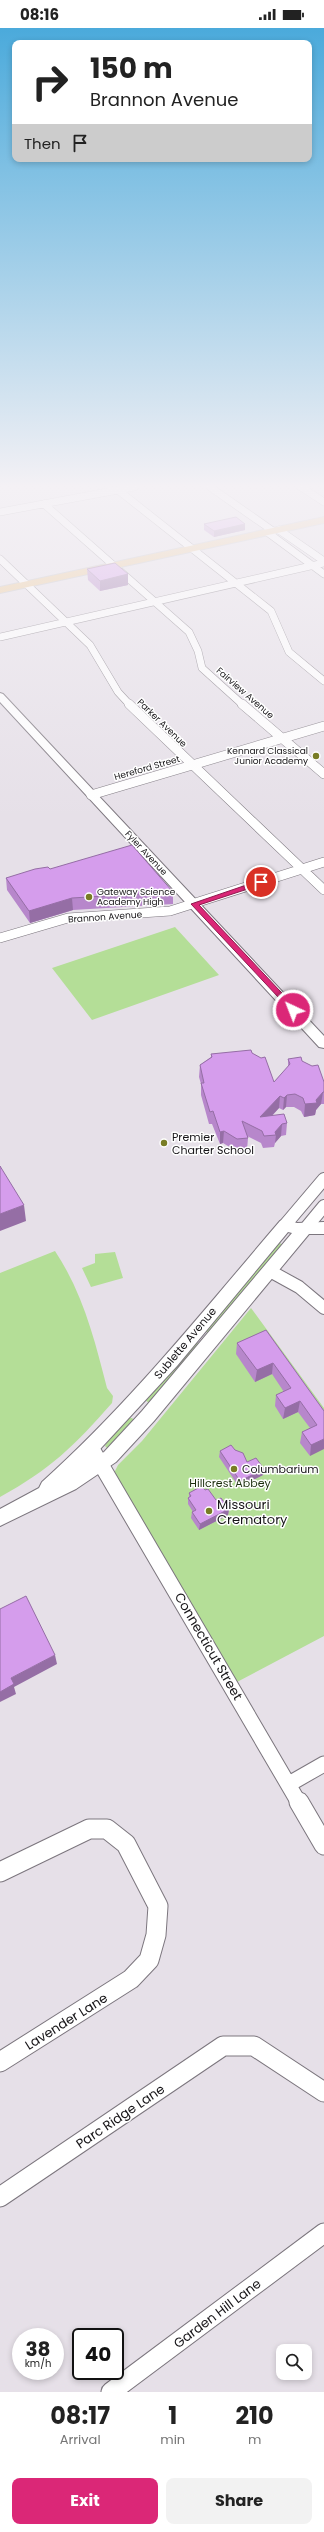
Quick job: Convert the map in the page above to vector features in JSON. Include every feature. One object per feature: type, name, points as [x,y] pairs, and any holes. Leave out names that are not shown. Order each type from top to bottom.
[{"type":"street","name":"Parker Avenue","points":[[41,597],[98,655],[118,692],[127,702],[324,890]]},
{"type":"street","name":"Fairview Avenue","points":[[150,597],[189,632],[198,651],[202,668],[324,774]]},
{"type":"street","points":[[0,637],[175,597]]},
{"type":"street","points":[[255,597],[271,611],[289,652],[324,681]]},
{"type":"street","name":"Fyler Avenue","points":[[0,696],[324,1044]]},
{"type":"street","name":"Hereford Street","points":[[91,795],[324,726]]},
{"type":"street","name":"Brannon Avenue","points":[[0,938],[68,918],[151,914],[194,904],[324,862]]},
{"type":"street","name":"Sublette Avenue","points":[[37,1498],[92,1449],[127,1412],[324,1179]]},
{"type":"street","name":"Sublette Avenue","points":[[0,1518],[37,1498],[70,1483],[101,1464],[128,1439],[324,1206]]},
{"type":"street","points":[[285,1225],[306,1229],[324,1228]]},
{"type":"street","points":[[270,1271],[299,1287],[324,1308]]},
{"type":"street","name":"Connecticut Street","points":[[92,1449],[324,1845]]},
{"type":"street","points":[[289,1784],[324,1764]]},
{"type":"street","name":"Lavender Lane","points":[[0,1872],[61,1841],[89,1829],[108,1829],[126,1844],[158,1906],[156,1935],[149,1960],[131,1979],[0,2062]]},
{"type":"street","name":"Parc Ridge Lane","points":[[0,2198],[223,2046],[254,2046],[324,2092]]},
{"type":"street","name":"Garden Hill Lane","points":[[111,2392],[324,2233]]},
{"type":"green space","points":[[175,927],[219,975],[92,1020],[52,968]]},
{"type":"green space","points":[[278,1242],[283,1245],[209,1333],[203,1331]]},
{"type":"green space","points":[[55,1251],[65,1267],[81,1300],[93,1335],[107,1388],[113,1396],[112,1403],[86,1432],[61,1456],[34,1477],[0,1497],[0,1273]]},
{"type":"green space","points":[[115,1252],[123,1278],[91,1287],[82,1268],[95,1263],[95,1254]]},
{"type":"green space","name":"Hillcrest Abbey","points":[[251,1308],[324,1408],[324,1636],[237,1682],[114,1473],[118,1465],[142,1441]]},
{"type":"green space","points":[[197,1342],[199,1346],[149,1403],[144,1399]]},
{"type":"green space","points":[[127,1418],[132,1418],[135,1421],[109,1450],[105,1446],[106,1444]]},
{"type":"building","name":"Gateway Science Academy High","points":[[132,845],[173,892],[72,898],[29,911],[6,878],[35,869],[48,867],[50,869]]},
{"type":"building","name":"Premier Charter School","points":[[251,1050],[252,1053],[261,1058],[265,1057],[274,1082],[290,1064],[288,1059],[301,1057],[302,1061],[312,1066],[318,1065],[324,1082],[324,1092],[316,1100],[317,1103],[305,1104],[303,1098],[295,1094],[287,1095],[284,1098],[280,1096],[260,1117],[284,1114],[287,1123],[282,1124],[275,1132],[276,1135],[264,1136],[262,1131],[242,1121],[248,1138],[237,1139],[224,1131],[220,1132],[213,1111],[210,1112],[201,1083],[204,1083],[200,1065],[212,1057],[211,1054]]},
{"type":"building","points":[[0,1166],[24,1205],[0,1214]]},
{"type":"building","points":[[266,1330],[324,1411],[324,1439],[311,1445],[302,1432],[317,1425],[300,1401],[285,1408],[276,1395],[291,1388],[273,1363],[257,1370],[237,1343]]},
{"type":"building","points":[[231,1445],[235,1450],[243,1453],[247,1462],[256,1458],[264,1469],[240,1481],[220,1451]]},
{"type":"building","name":"Missouri Crematory","points":[[202,1486],[205,1490],[208,1489],[216,1500],[221,1498],[229,1509],[200,1524],[192,1512],[196,1510],[188,1498],[191,1496],[189,1493]]},
{"type":"building","points":[[26,1596],[55,1655],[11,1678],[14,1684],[0,1692],[0,1609]]},
{"type":"place","name":"Kennard Classical Junior Academy","points":[[316,756]]},
{"type":"place","name":"Gateway Science Academy High","points":[[89,897]]},
{"type":"place","name":"Premier Charter School","points":[[164,1143]]},
{"type":"place","name":"Columbarium","points":[[234,1469]]},
{"type":"place","name":"Missouri Crematory","points":[[209,1511]]},
{"type":"route","points":[[261,882],[194,904],[293,1010]]}]
